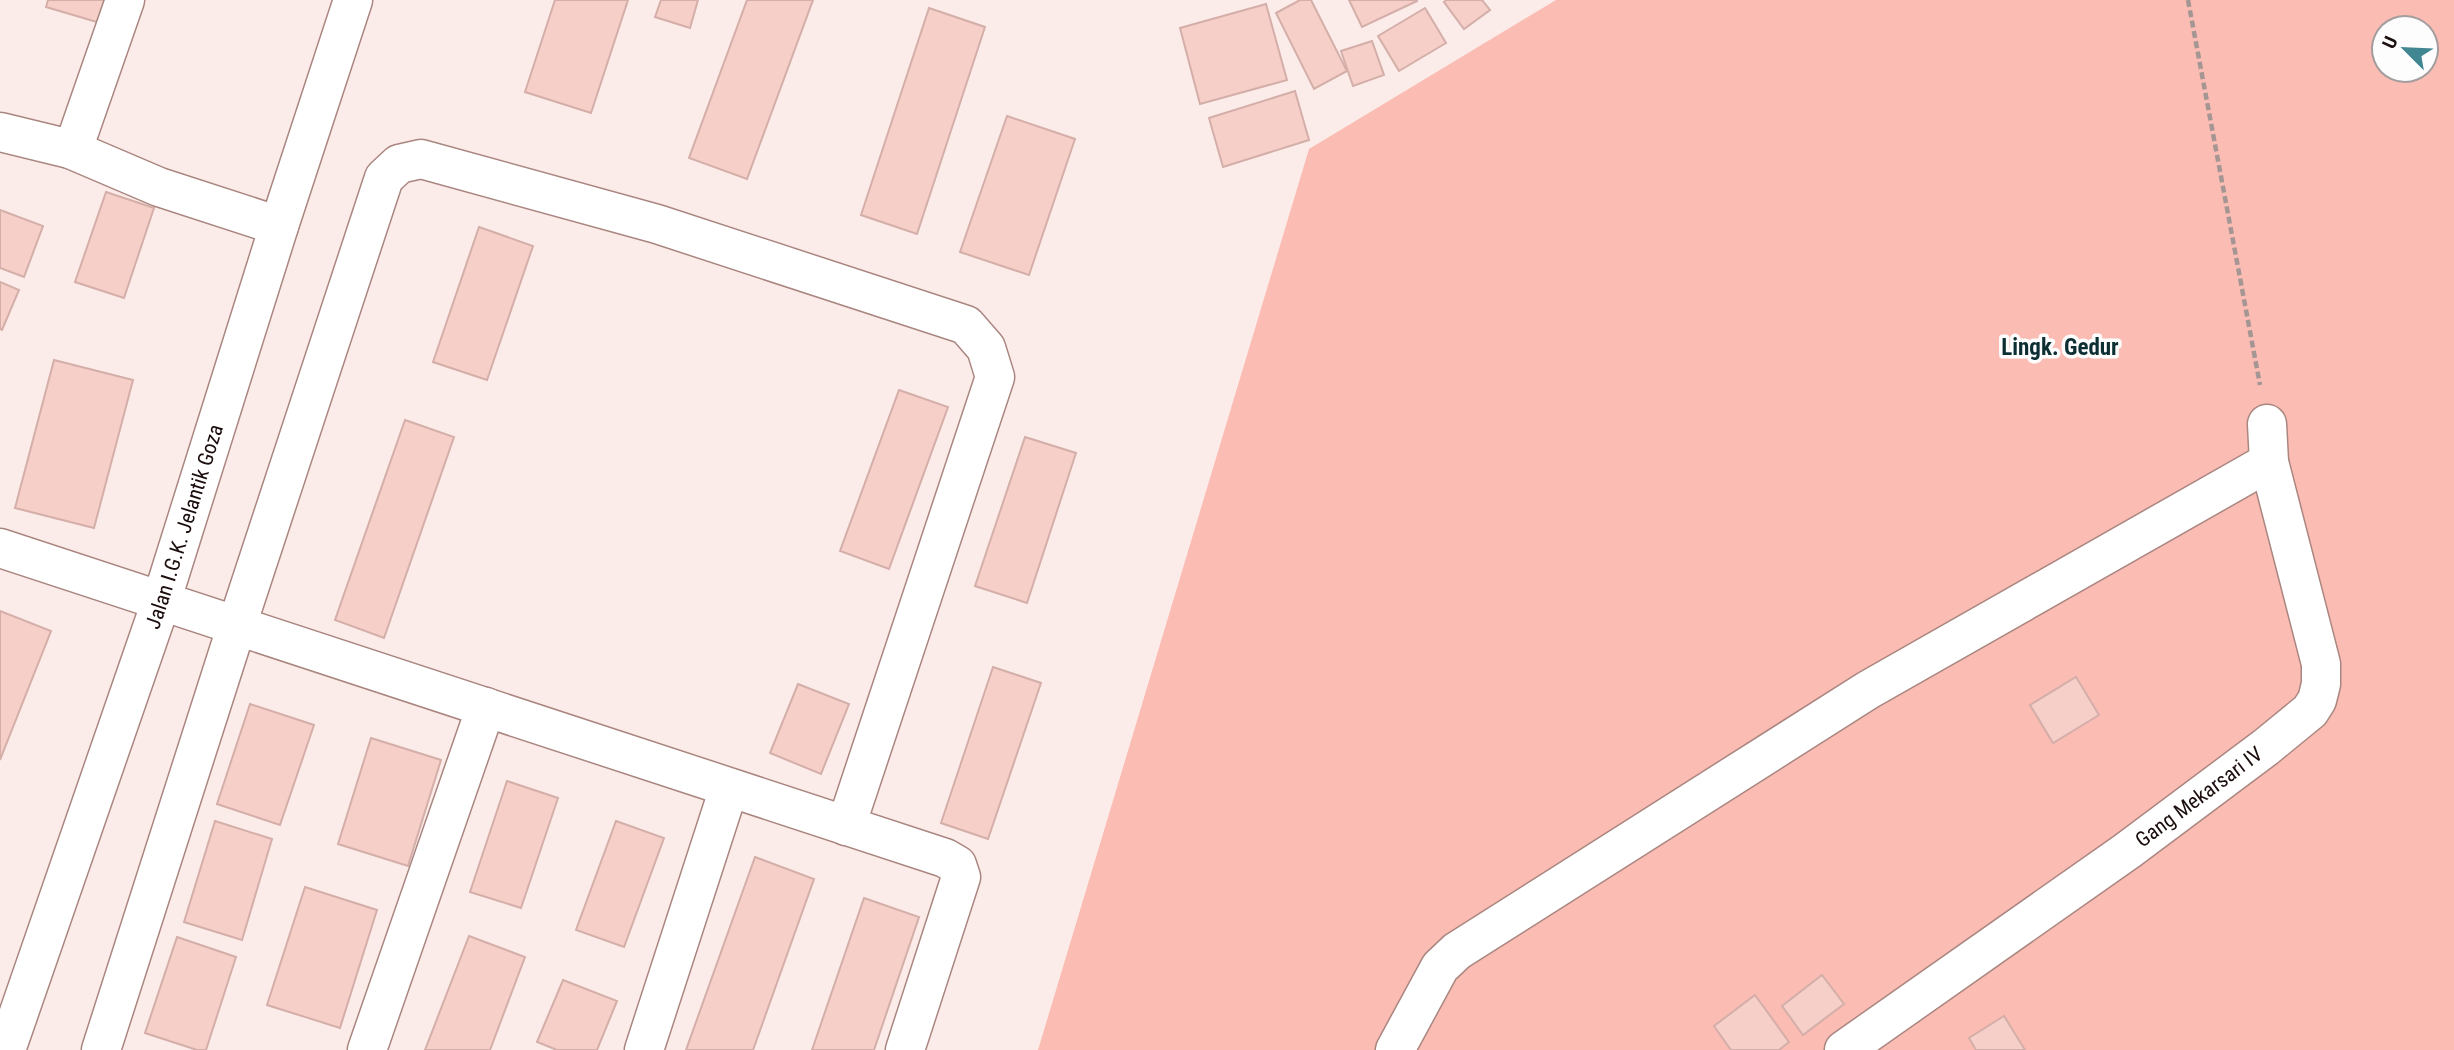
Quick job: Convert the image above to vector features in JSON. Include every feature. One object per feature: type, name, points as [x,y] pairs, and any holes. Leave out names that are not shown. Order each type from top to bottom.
[{"type":"street","points":[[70,149],[78,135],[125,0]]},
{"type":"street","name":"Jalan I.G.K. Jelantik Goza","points":[[6,1050],[12,990],[160,602],[353,0]]},
{"type":"street","points":[[0,132],[70,149],[159,187],[279,226]]},
{"type":"street","points":[[102,1050],[237,625],[384,178],[399,164],[421,159],[657,223],[966,325],[986,348],[995,377],[846,826]]},
{"type":"street","name":"Gang Mekarsari IV","points":[[1844,1050],[2127,851],[2311,711],[2321,684],[2321,664],[2269,462],[2267,424]]},
{"type":"street","points":[[1395,1050],[1440,967],[1457,951],[1868,690],[2269,462]]},
{"type":"street","points":[[0,548],[945,858],[957,865],[961,877],[905,1050]]},
{"type":"street","points":[[367,1050],[486,707]]},
{"type":"street","points":[[644,1050],[729,788]]},
{"type":"street","points":[[0,1048],[6,1050]]},
{"type":"path","points":[[2188,0],[2267,424]]},
{"type":"shaded area","points":[[1556,0],[2454,0],[2454,1050],[1038,1050],[1309,149]]},
{"type":"building","points":[[48,0],[114,0],[107,25],[46,7]]},
{"type":"building","points":[[555,0],[628,0],[591,113],[525,92]]},
{"type":"building","points":[[661,0],[698,0],[690,28],[655,17]]},
{"type":"building","points":[[747,0],[813,0],[747,179],[689,158]]},
{"type":"building","points":[[1300,0],[1311,0],[1347,71],[1314,89],[1276,13]]},
{"type":"building","points":[[1349,0],[1417,0],[1417,1],[1362,27]]},
{"type":"building","points":[[1482,0],[1490,10],[1464,29],[1444,2]]},
{"type":"building","points":[[1266,4],[1287,80],[1200,104],[1180,28]]},
{"type":"building","points":[[929,8],[985,27],[917,234],[861,215]]},
{"type":"building","points":[[1425,8],[1446,43],[1399,71],[1378,36]]},
{"type":"building","points":[[1372,41],[1384,75],[1353,86],[1341,51]]},
{"type":"building","points":[[1295,91],[1309,140],[1223,167],[1209,118]]},
{"type":"building","points":[[1007,116],[1075,139],[1029,275],[960,252]]},
{"type":"building","points":[[106,192],[154,208],[124,298],[75,282]]},
{"type":"building","points":[[0,210],[43,226],[24,277],[0,268]]},
{"type":"building","points":[[479,227],[533,246],[487,380],[433,362]]},
{"type":"building","points":[[0,282],[19,290],[2,330],[0,329]]},
{"type":"building","points":[[54,360],[133,380],[94,528],[15,508]]},
{"type":"building","points":[[899,390],[948,407],[889,569],[840,551]]},
{"type":"building","points":[[405,420],[454,437],[384,638],[335,620]]},
{"type":"building","points":[[1025,437],[1076,453],[1027,603],[975,586]]},
{"type":"building","points":[[0,611],[51,631],[0,760]]},
{"type":"building","points":[[993,667],[1041,683],[988,839],[941,823]]},
{"type":"building","points":[[2076,677],[2099,715],[2053,743],[2030,705]]},
{"type":"building","points":[[798,684],[849,704],[821,774],[770,753]]},
{"type":"building","points":[[250,704],[314,725],[280,825],[217,804]]},
{"type":"building","points":[[371,738],[441,760],[408,866],[338,844]]},
{"type":"building","points":[[507,781],[558,798],[521,908],[470,892]]},
{"type":"building","points":[[215,821],[272,839],[242,940],[184,922]]},
{"type":"building","points":[[616,821],[664,838],[624,947],[576,930]]},
{"type":"building","points":[[755,857],[814,879],[753,1050],[686,1050]]},
{"type":"building","points":[[305,887],[377,910],[340,1028],[267,1005]]},
{"type":"building","points":[[864,898],[919,917],[874,1050],[812,1050]]},
{"type":"building","points":[[469,936],[525,957],[490,1050],[425,1050]]},
{"type":"building","points":[[177,937],[236,957],[206,1050],[197,1050],[145,1033]]},
{"type":"building","points":[[1822,975],[1844,1004],[1803,1035],[1782,1006]]},
{"type":"building","points":[[563,980],[617,1001],[597,1050],[557,1050],[537,1042]]},
{"type":"building","points":[[1755,995],[1789,1042],[1779,1050],[1731,1050],[1714,1026]]},
{"type":"building","points":[[2004,1016],[2025,1050],[1976,1050],[1969,1038]]},
{"type":"district","name":"Lingk. Gedur","points":[[2060,347]]}]
